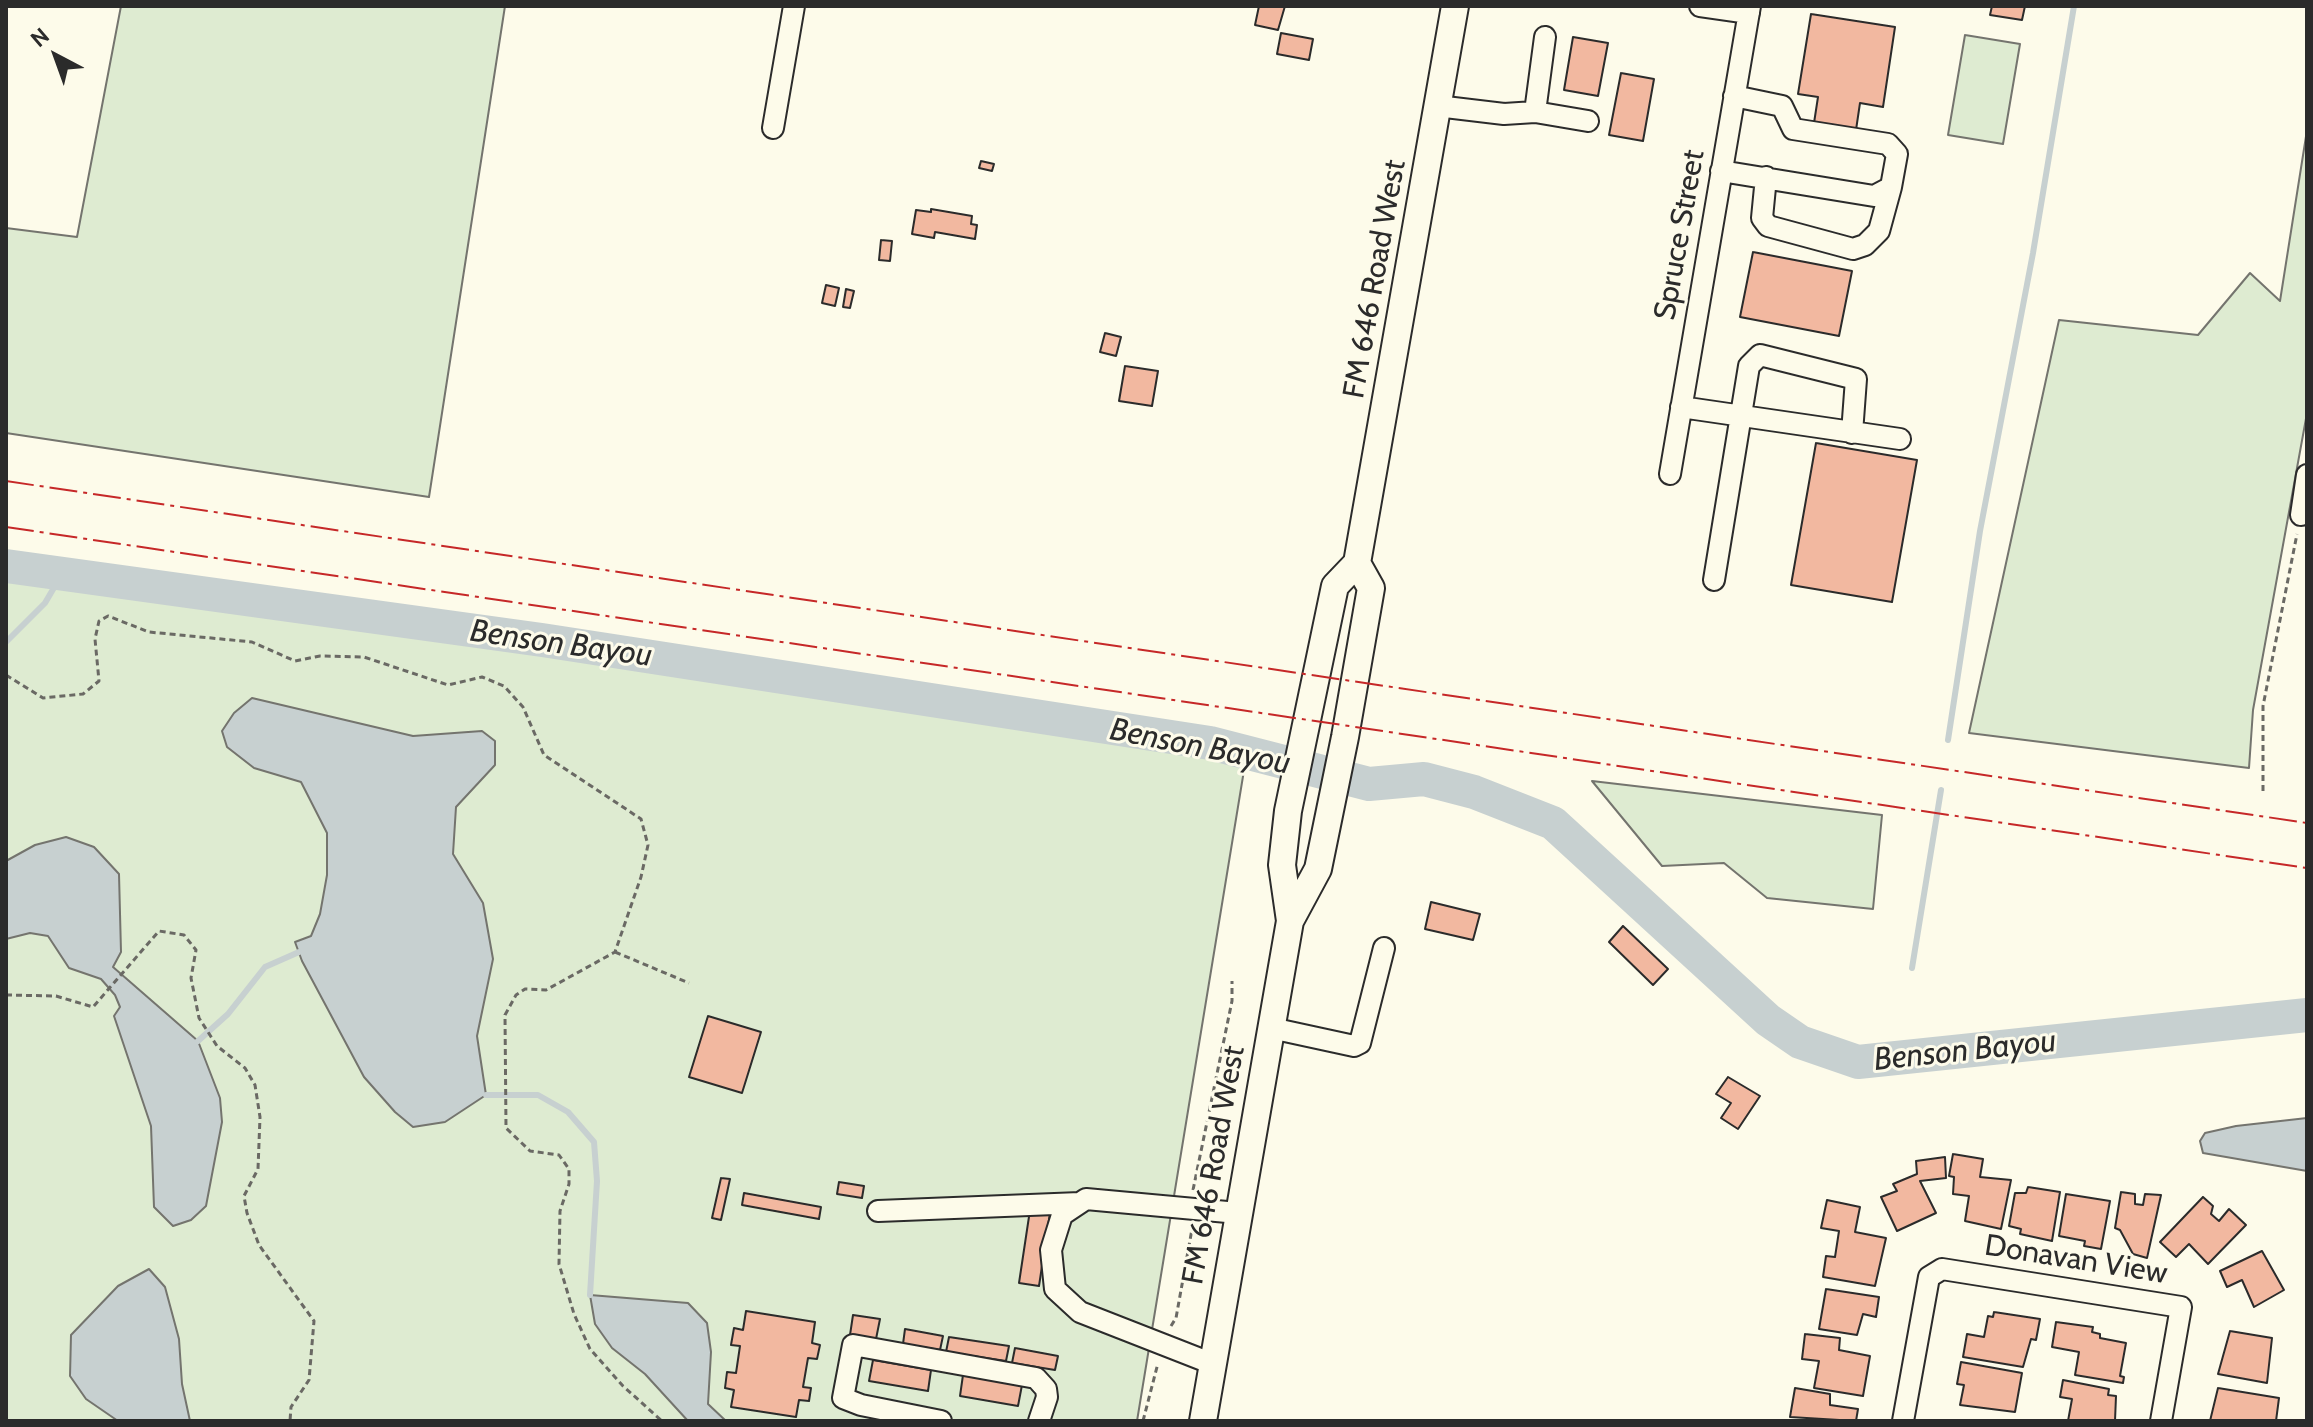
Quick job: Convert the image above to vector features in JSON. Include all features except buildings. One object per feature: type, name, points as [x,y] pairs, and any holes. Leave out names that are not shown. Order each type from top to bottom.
[{"type":"main road","name":"FM 646 Road West","points":[[1203,1421],[1290,921],[1282,865],[1288,811],[1335,586],[1357,563],[1455,6]]},
{"type":"main road","name":"FM 646 Road West","points":[[1290,921],[1318,869],[1345,737],[1371,588],[1357,563]]},
{"type":"street","points":[[773,128],[794,6]]},
{"type":"street","points":[[1700,6],[1750,9]]},
{"type":"street","name":"Spruce Street","points":[[1670,474],[1750,9]]},
{"type":"street","points":[[1535,112],[1545,37]]},
{"type":"street","points":[[1734,96],[1782,106],[1793,129],[1888,144],[1897,154],[1879,231],[1865,245],[1853,249],[1768,226],[1762,218],[1766,177]]},
{"type":"street","points":[[1437,106],[1504,114],[1535,112],[1588,121]]},
{"type":"street","points":[[1721,171],[1874,196],[1891,187]]},
{"type":"street","points":[[1714,580],[1749,366],[1760,355],[1856,379],[1852,433]]},
{"type":"street","points":[[1681,407],[1900,439]]},
{"type":"street","points":[[2301,515],[2307,475]]},
{"type":"street","points":[[1271,1028],[1354,1046],[1360,1043],[1384,948]]},
{"type":"street","points":[[1213,1364],[1167,1343],[1080,1312],[1055,1289],[1051,1250],[1062,1215],[1086,1199],[1238,1213]]},
{"type":"street","points":[[878,1211],[1080,1203]]},
{"type":"street","name":"Donavan View","points":[[1903,1421],[1929,1277],[1942,1269],[2181,1307],[2161,1421]]},
{"type":"street","points":[[941,1421],[861,1405],[843,1398],[853,1345],[1036,1378],[1046,1389],[1047,1420]]},
{"type":"path","points":[[2263,791],[2263,706],[2301,515]]},
{"type":"path","points":[[6,675],[43,698],[83,694],[99,681],[95,639],[99,621],[108,616],[149,632],[252,642],[295,661],[320,656],[364,657],[448,685],[482,677],[504,686],[523,707],[544,755],[641,819],[648,845],[641,877],[615,952],[546,990],[525,989],[516,995],[505,1015],[506,1128],[515,1140],[530,1151],[559,1155],[569,1169],[569,1184],[560,1211],[559,1264],[574,1314],[590,1349],[623,1386],[662,1421]]},
{"type":"path","points":[[6,995],[56,996],[93,1007],[159,931],[184,935],[196,950],[191,978],[199,1018],[217,1046],[245,1068],[255,1085],[260,1117],[258,1169],[244,1196],[247,1213],[259,1245],[314,1321],[309,1380],[291,1407],[290,1421]]},
{"type":"path","points":[[615,952],[689,983]]},
{"type":"path","points":[[1143,1421],[1154,1369],[1167,1343],[1193,1238],[1190,1210],[1232,1001],[1232,981]]},
{"type":"green space","points":[[121,6],[505,6],[429,497],[6,433],[6,228],[77,237]]},
{"type":"green space","points":[[1965,35],[2020,44],[2003,144],[1948,135]]},
{"type":"green space","points":[[2307,130],[2307,413],[2253,710],[2249,768],[1969,733],[2059,320],[2198,335],[2250,273],[2280,301]]},
{"type":"green space","points":[[6,563],[1247,752],[1137,1421],[6,1421]]},
{"type":"green space","points":[[1592,781],[1882,815],[1873,909],[1767,898],[1724,863],[1662,866]]},
{"type":"shaded area","points":[[252,698],[413,736],[482,731],[495,741],[495,765],[456,807],[453,854],[483,903],[493,959],[477,1036],[486,1095],[445,1122],[413,1127],[395,1112],[364,1077],[302,961],[295,942],[311,936],[320,914],[327,875],[327,833],[301,782],[254,768],[227,747],[222,731],[234,713]]},
{"type":"shaded area","points":[[66,837],[94,847],[119,874],[121,952],[113,967],[198,1041],[220,1098],[222,1122],[206,1206],[191,1220],[173,1226],[154,1207],[151,1126],[114,1016],[120,1007],[115,995],[101,979],[69,968],[48,936],[30,933],[6,939],[6,861],[35,845]]},
{"type":"shaded area","points":[[2307,1118],[2307,1171],[2203,1153],[2200,1141],[2205,1133],[2236,1126]]},
{"type":"shaded area","points":[[149,1269],[165,1287],[179,1339],[182,1384],[190,1421],[118,1421],[86,1399],[70,1376],[71,1335],[118,1286]]},
{"type":"shaded area","points":[[590,1295],[688,1303],[707,1323],[711,1352],[708,1404],[726,1421],[688,1421],[645,1374],[612,1348],[595,1324]]},
{"type":"waterway","points":[[1948,740],[1980,531],[2033,253],[2074,6]]},
{"type":"waterway","name":"Benson Bayou","points":[[6,566],[542,640],[1210,743],[1369,784],[1424,779],[1474,792],[1553,823],[1768,1020],[1800,1042],[1858,1062],[2307,1015]]},
{"type":"waterway","points":[[6,642],[45,603],[62,574]]},
{"type":"waterway","points":[[1912,968],[1941,790]]},
{"type":"waterway","points":[[198,1041],[228,1014],[265,967],[299,952]]},
{"type":"waterway","name":"Benson Bayou","points":[[1932,1049],[1934,1056]]},
{"type":"waterway","points":[[486,1095],[538,1095],[568,1112],[594,1142],[597,1181],[590,1295]]},
{"type":"power","points":[[6,481],[2307,823]]},
{"type":"power","points":[[6,527],[2307,868]]}]
